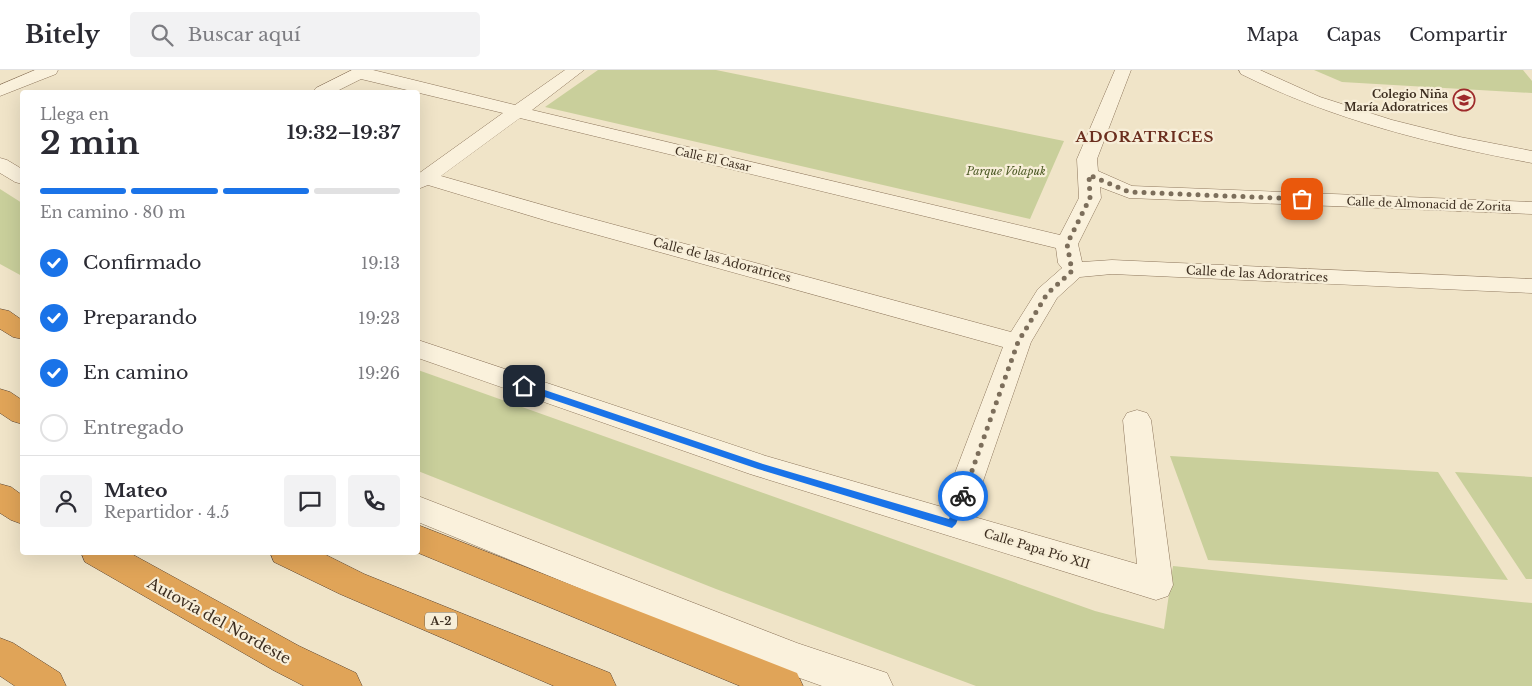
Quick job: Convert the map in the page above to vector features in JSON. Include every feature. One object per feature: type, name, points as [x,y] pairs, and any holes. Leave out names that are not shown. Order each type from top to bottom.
[{"type":"highway","points":[[0,317],[20,330]]},
{"type":"highway","points":[[0,399],[20,413]]},
{"type":"highway","points":[[0,496],[20,510]]},
{"type":"highway","points":[[420,540],[784,686]]},
{"type":"highway","name":"Autovía del Nordeste","points":[[102,555],[286,658],[343,686]]},
{"type":"highway","name":"A-2","points":[[292,555],[352,584],[597,686]]},
{"type":"highway","points":[[0,655],[47,686]]},
{"type":"street","points":[[0,92],[50,70]]},
{"type":"street","points":[[422,181],[576,70]]},
{"type":"street","points":[[952,524],[1018,342],[1047,294],[1072,271],[1067,244],[1090,198],[1087,159],[1123,70]]},
{"type":"street","points":[[1247,70],[1304,96],[1375,121],[1532,157]]},
{"type":"street","points":[[1278,70],[1331,92],[1384,110],[1454,128],[1532,141]]},
{"type":"street","points":[[326,90],[362,72]]},
{"type":"street","name":"Calle El Casar","points":[[362,72],[497,105],[517,112],[1067,244]]},
{"type":"street","points":[[0,164],[20,177]]},
{"type":"street","name":"Calle de Almonacid de Zorita","points":[[1089,175],[1129,192],[1532,208]]},
{"type":"street","name":"Calle de las Adoratrices","points":[[422,181],[1018,342]]},
{"type":"street","name":"Calle de las Adoratrices","points":[[1072,271],[1092,267],[1112,267],[1532,286]]},
{"type":"street","name":"Calle Papa Pío XII","points":[[420,350],[761,466],[1156,585],[1137,420]]},
{"type":"street","points":[[420,510],[796,660],[874,686]]},
{"type":"green space","name":"Parque Volapuk","points":[[598,70],[716,70],[1064,141],[1030,219],[545,107]]},
{"type":"green space","points":[[1314,70],[1523,70],[1532,81],[1532,93],[1342,82]]},
{"type":"green space","points":[[0,189],[20,202],[20,275],[0,264]]},
{"type":"green space","points":[[420,371],[1095,611],[1164,629],[1173,566],[1532,603],[1532,686],[976,686],[716,589],[420,472]]},
{"type":"green space","points":[[1170,456],[1438,472],[1508,580],[1208,560]]},
{"type":"green space","points":[[1455,472],[1532,477],[1532,579],[1526,579]]},
{"type":"way so far","points":[[963,496],[1018,342],[1047,294],[1072,271],[1067,244],[1090,198],[1089,175],[1129,192],[1302,199]]},
{"type":"place","name":"Colegio Niña María Adoratrices","points":[[1464,100]]},
{"type":"district","name":"ADORATRICES","points":[[1145,137]]},
{"type":"route","points":[[524,386],[761,466],[952,524],[963,496]]}]
